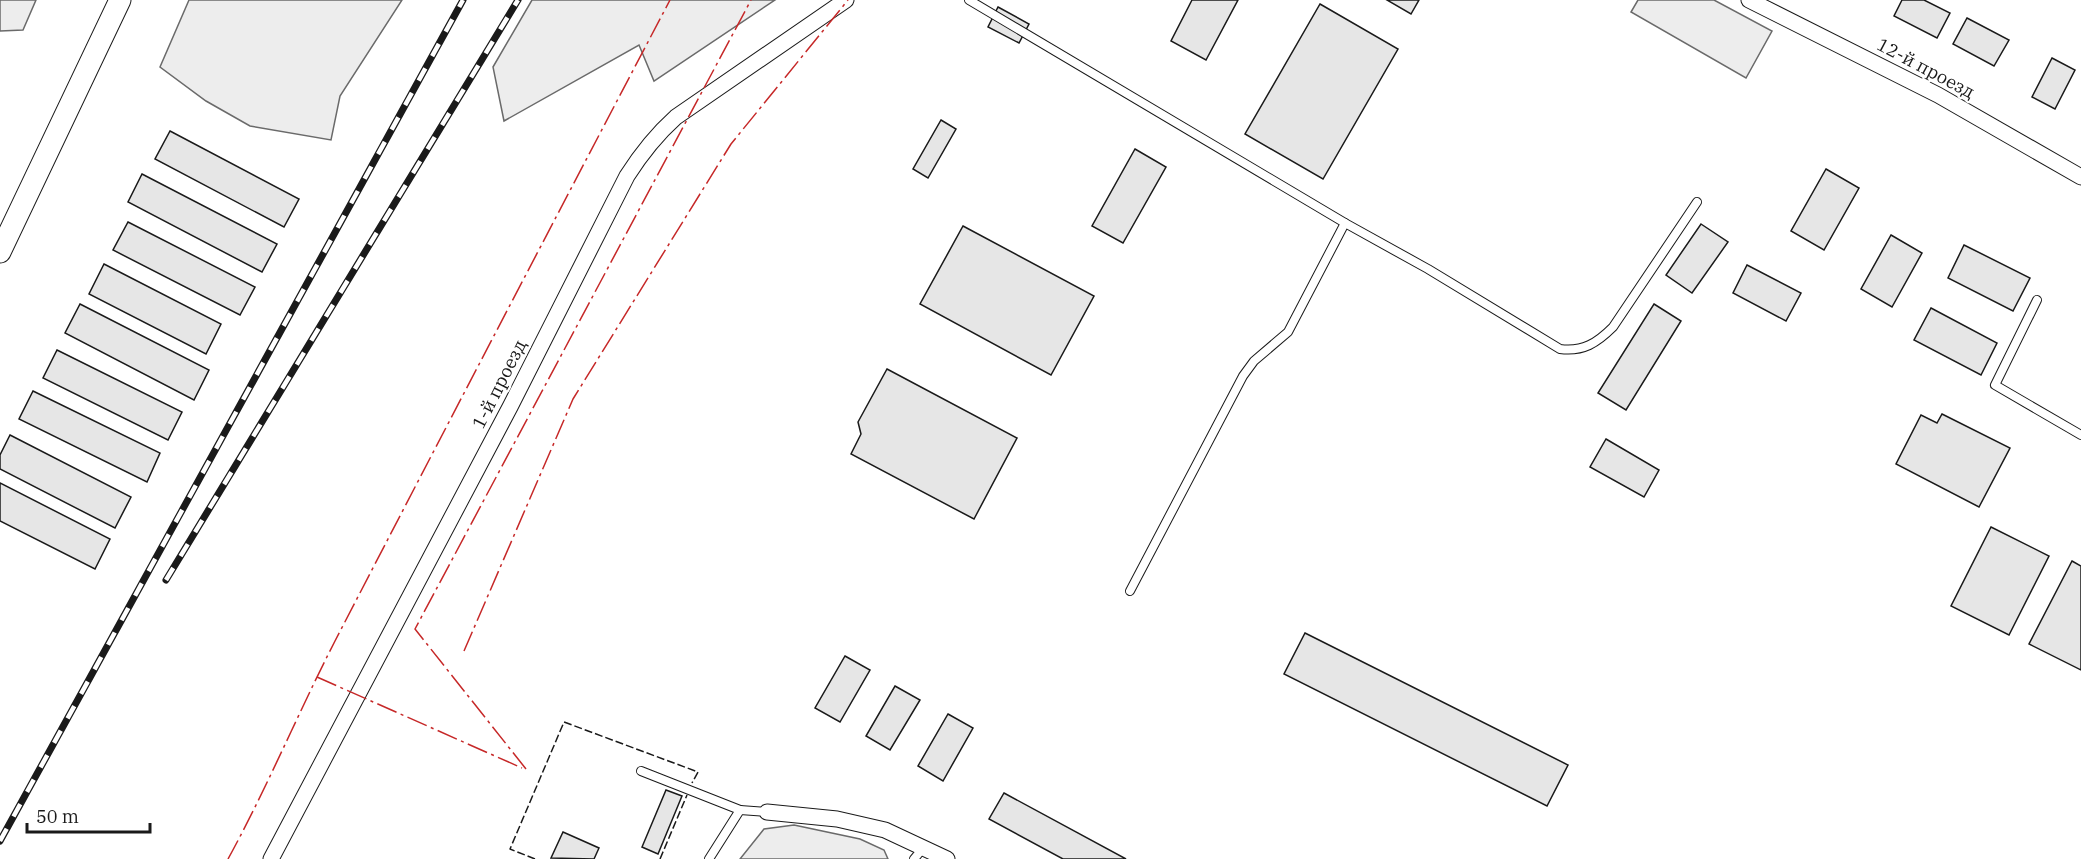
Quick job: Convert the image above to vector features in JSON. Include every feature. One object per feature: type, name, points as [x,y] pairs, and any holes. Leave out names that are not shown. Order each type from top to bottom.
[{"type":"main road","points":[[0,252],[120,0]]},
{"type":"street","name":"1-й проезд","points":[[271,859],[510,407],[627,176],[641,154],[658,133],[676,117],[846,0]]},
{"type":"street","name":"12-й проезд","points":[[1749,0],[1938,95],[2081,177]]},
{"type":"street","points":[[767,812],[837,819],[885,831],[947,859]]},
{"type":"lane","points":[[969,0],[1560,349],[1574,351],[1588,346],[1602,338],[1613,327],[1697,202]]},
{"type":"lane","points":[[1130,591],[1243,376],[1254,361],[1288,332],[1345,223]]},
{"type":"lane","points":[[2037,300],[1995,385],[2081,435]]},
{"type":"lane","points":[[640,771],[740,810],[767,812]]},
{"type":"lane","points":[[709,859],[740,810]]},
{"type":"lane","points":[[914,859],[924,847]]},
{"type":"shaded area","points":[[0,0],[36,0],[23,30],[0,31]]},
{"type":"shaded area","points":[[189,0],[402,0],[340,96],[331,140],[250,126],[206,101],[160,67]]},
{"type":"shaded area","points":[[532,0],[775,0],[654,81],[639,45],[504,121],[493,67]]},
{"type":"shaded area","points":[[1638,0],[1714,0],[1772,31],[1746,78],[1631,12]]},
{"type":"shaded area","points":[[794,825],[860,839],[884,850],[888,859],[740,859],[764,829]]},
{"type":"building","points":[[1192,0],[1238,0],[1206,60],[1171,41]]},
{"type":"building","points":[[1387,0],[1419,0],[1411,14]]},
{"type":"building","points":[[1902,0],[1924,0],[1950,13],[1937,38],[1894,16]]},
{"type":"building","points":[[1320,4],[1398,49],[1323,179],[1245,134]]},
{"type":"building","points":[[998,7],[1029,24],[1019,43],[988,27]]},
{"type":"building","points":[[1967,18],[2009,40],[1994,66],[1953,44]]},
{"type":"building","points":[[2052,58],[2075,70],[2055,109],[2032,97]]},
{"type":"building","points":[[941,120],[956,129],[928,178],[913,169]]},
{"type":"building","points":[[170,131],[299,199],[284,227],[155,159]]},
{"type":"building","points":[[1135,149],[1166,167],[1123,243],[1092,226]]},
{"type":"building","points":[[1826,169],[1859,188],[1824,250],[1791,231]]},
{"type":"building","points":[[142,174],[277,244],[262,272],[128,202]]},
{"type":"building","points":[[128,222],[255,287],[240,315],[113,250]]},
{"type":"building","points":[[1701,224],[1728,242],[1692,293],[1666,275]]},
{"type":"building","points":[[963,226],[1094,296],[1051,375],[920,304]]},
{"type":"building","points":[[1891,235],[1922,253],[1892,307],[1861,289]]},
{"type":"building","points":[[1964,245],[2030,278],[2013,311],[1948,278]]},
{"type":"building","points":[[104,264],[221,324],[206,354],[89,294]]},
{"type":"building","points":[[1747,265],[1801,293],[1786,321],[1733,293]]},
{"type":"building","points":[[80,304],[209,370],[194,400],[65,333]]},
{"type":"building","points":[[1654,304],[1681,321],[1626,410],[1598,393]]},
{"type":"building","points":[[1931,308],[1997,343],[1981,375],[1914,340]]},
{"type":"building","points":[[57,350],[182,412],[168,440],[43,378]]},
{"type":"building","points":[[887,369],[1017,438],[974,519],[851,454],[861,434],[858,422]]},
{"type":"building","points":[[33,391],[160,453],[147,482],[19,419]]},
{"type":"building","points":[[1942,414],[2010,448],[1979,507],[1896,464],[1921,415],[1937,423]]},
{"type":"building","points":[[10,435],[131,497],[115,528],[0,469],[0,455]]},
{"type":"building","points":[[1606,439],[1659,470],[1644,497],[1590,467]]},
{"type":"building","points":[[0,483],[110,539],[95,569],[0,521]]},
{"type":"building","points":[[1991,527],[2049,556],[2009,635],[1951,606]]},
{"type":"building","points":[[2072,561],[2081,566],[2081,670],[2029,644]]},
{"type":"building","points":[[1305,633],[1568,765],[1547,806],[1284,674]]},
{"type":"building","points":[[845,656],[870,670],[840,722],[815,708]]},
{"type":"building","points":[[895,686],[920,700],[890,750],[866,736]]},
{"type":"building","points":[[948,714],[973,728],[943,781],[918,766]]},
{"type":"building","points":[[666,790],[682,796],[658,854],[642,847]]},
{"type":"building","points":[[1004,793],[1126,859],[1063,859],[989,819]]},
{"type":"building","points":[[563,832],[599,848],[594,859],[551,858]]},
{"type":"railway","points":[[0,841],[463,0]]},
{"type":"railway","points":[[166,580],[518,0]]},
{"type":"fence","points":[[535,859],[510,849],[564,722],[698,772],[692,783]]},
{"type":"fence","points":[[660,859],[687,795]]},
{"type":"power","points":[[228,859],[335,641],[670,0]]},
{"type":"power","points":[[526,769],[415,629],[751,0]]},
{"type":"power","points":[[464,651],[573,399],[731,144],[848,0]]},
{"type":"power","points":[[317,677],[522,768]]}]
